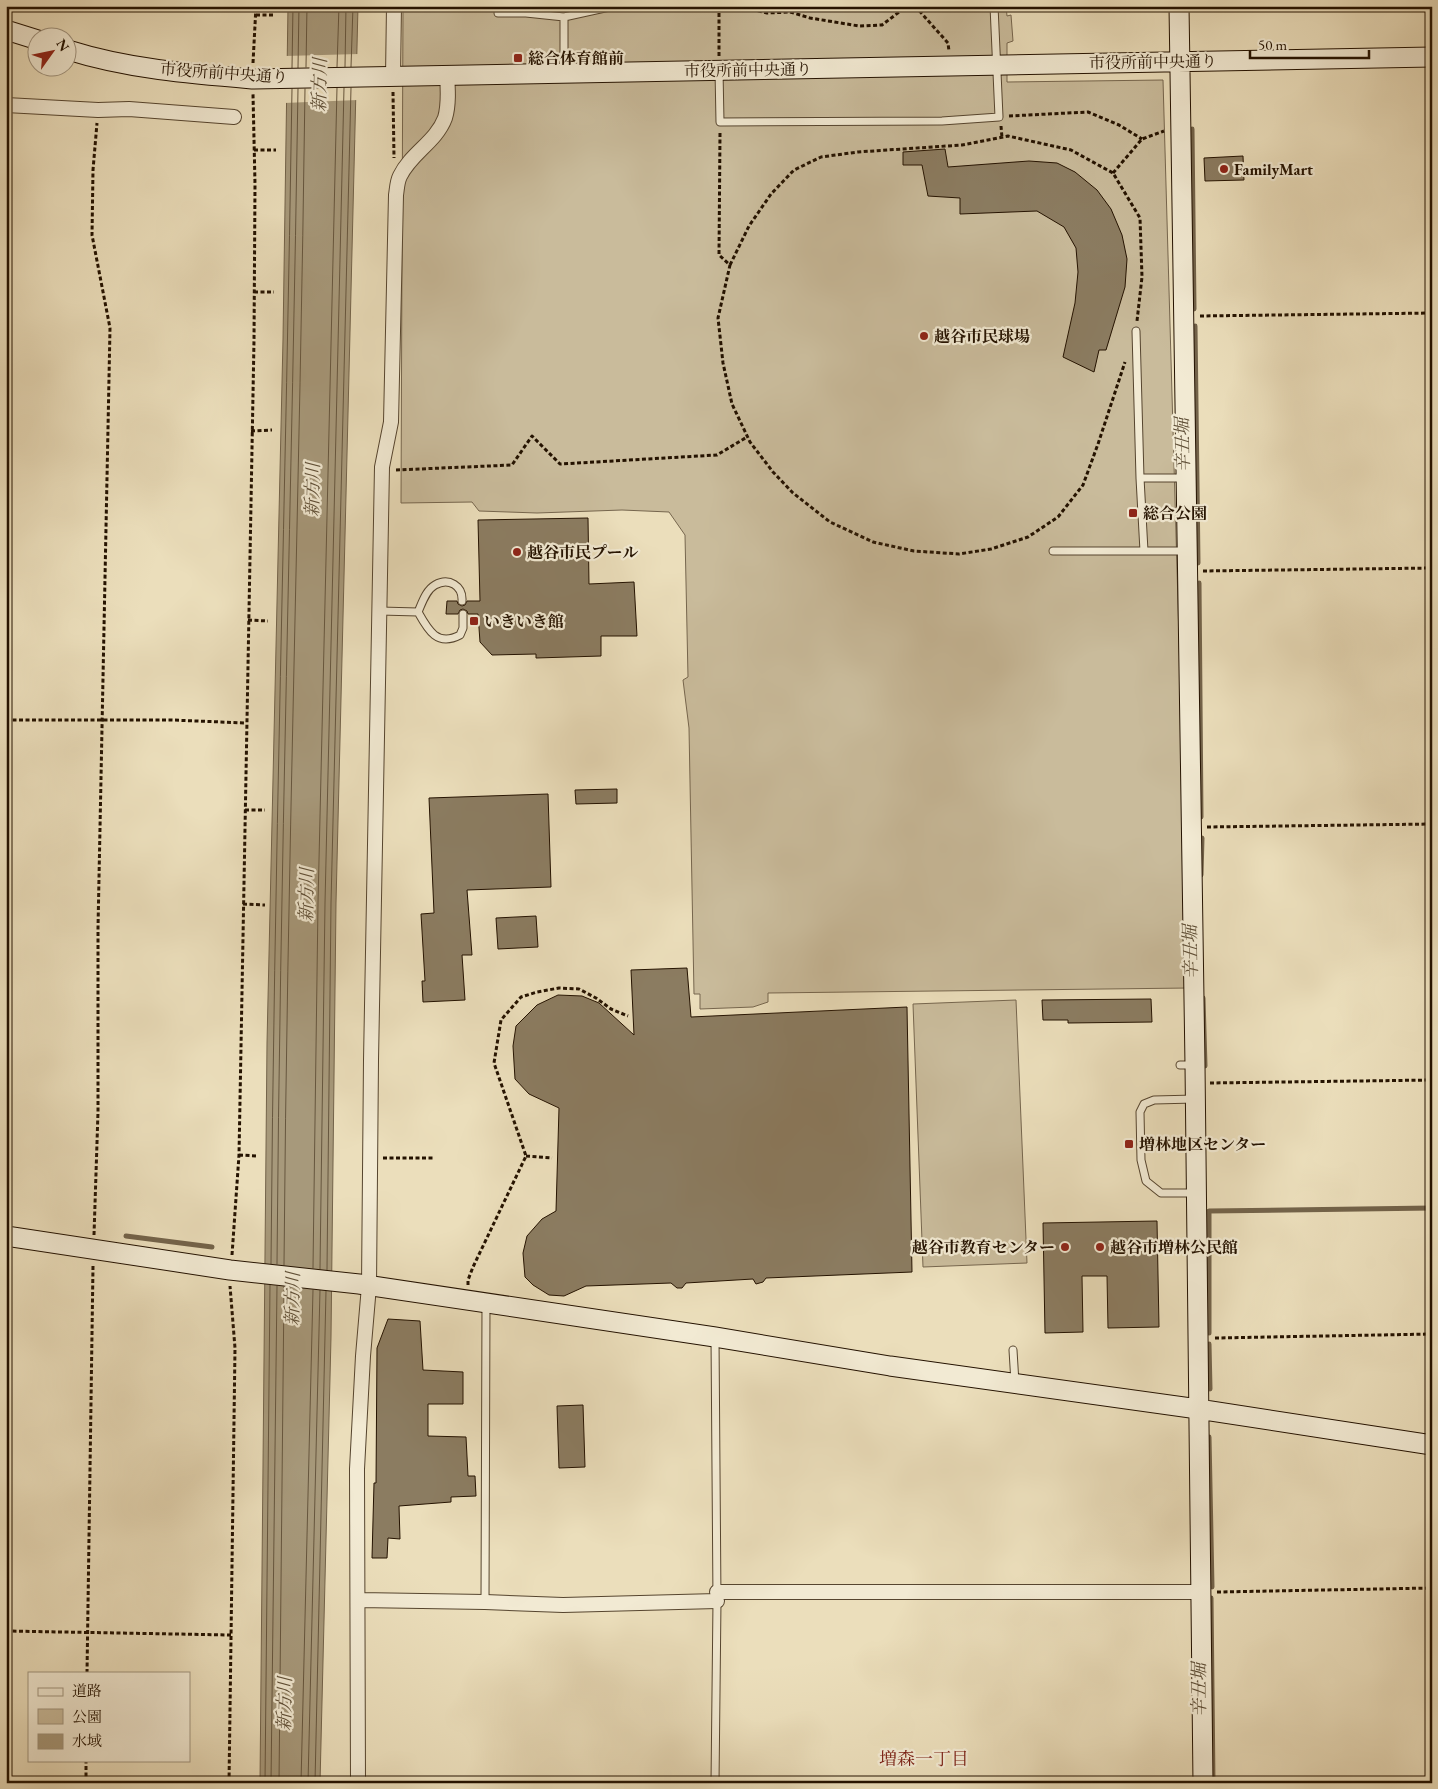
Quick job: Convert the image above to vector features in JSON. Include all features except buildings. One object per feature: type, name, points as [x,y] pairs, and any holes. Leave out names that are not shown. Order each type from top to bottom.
[{"type":"street","points":[[394,6],[400,76]]},
{"type":"street","points":[[1179,6],[1192,828],[1188,1065],[1195,1091],[1203,1783]]},
{"type":"street","points":[[6,30],[28,37]]},
{"type":"street","name":"市役所前中央通り","points":[[78,52],[135,66],[199,75],[259,78],[1432,56]]},
{"type":"street","points":[[358,1783],[359,1600],[357,1469],[370,1158],[382,471],[391,422],[396,195],[399,178],[405,167],[435,137],[441,128],[446,116],[448,99],[447,75]]},
{"type":"street","points":[[6,105],[98,110],[129,109],[234,117]]},
{"type":"street","points":[[6,1236],[230,1270],[364,1285],[467,1300],[715,1337],[890,1366],[1198,1409],[1432,1445]]},
{"type":"street","points":[[359,1600],[563,1605],[717,1596],[1200,1592]]},
{"type":"lane","points":[[498,13],[524,9],[564,17],[614,6]]},
{"type":"lane","points":[[719,70],[720,122],[942,121],[999,117],[994,6]]},
{"type":"lane","points":[[564,17],[564,73]]},
{"type":"lane","points":[[1136,331],[1144,551]]},
{"type":"lane","points":[[1140,478],[1186,478]]},
{"type":"lane","points":[[1053,551],[1187,552]]},
{"type":"lane","points":[[418,612],[425,596],[434,585],[445,582],[454,583],[460,588],[462,601]]},
{"type":"lane","points":[[380,611],[418,612]]},
{"type":"lane","points":[[418,612],[432,635],[443,640],[460,636],[463,628],[463,614]]},
{"type":"lane","points":[[1195,1091],[1154,1100],[1144,1104],[1140,1112],[1141,1174],[1146,1181],[1161,1193],[1196,1193]]},
{"type":"lane","points":[[485,1602],[486,1303]]},
{"type":"lane","points":[[715,1337],[717,1596],[715,1783]]},
{"type":"lane","points":[[1013,1350],[1015,1383]]},
{"type":"path","points":[[229,1783],[235,1348],[230,1270],[239,1156],[254,292],[254,150],[259,78],[253,56],[256,6]]},
{"type":"path","points":[[719,6],[719,70]]},
{"type":"path","points":[[739,6],[767,12],[790,12],[810,18],[859,26],[882,25],[907,6]]},
{"type":"path","points":[[915,6],[948,43],[950,66]]},
{"type":"path","points":[[256,15],[275,15]]},
{"type":"path","points":[[399,178],[394,172],[400,76]]},
{"type":"path","points":[[88,1672],[93,1249],[98,1112],[98,928],[110,328],[92,235],[93,170],[98,110]]},
{"type":"path","points":[[999,117],[1088,112],[1119,125],[1142,140]]},
{"type":"path","points":[[720,122],[719,255],[730,265]]},
{"type":"path","points":[[1113,173],[1142,140],[1181,125]]},
{"type":"path","points":[[1126,359],[1083,485],[1058,517],[1028,537],[991,549],[959,554],[914,551],[873,542],[830,522],[793,493],[773,472],[747,437],[732,404],[722,363],[718,318],[730,265],[749,226],[771,194],[794,170],[821,157],[858,152],[962,145],[1008,136],[1071,150],[1113,173],[1140,218],[1142,277],[1136,331]]},
{"type":"path","points":[[254,150],[276,150]]},
{"type":"path","points":[[254,292],[274,292]]},
{"type":"path","points":[[1203,316],[1432,313]]},
{"type":"path","points":[[251,431],[272,430]]},
{"type":"path","points":[[382,471],[512,465],[532,436],[560,464],[717,454],[747,437]]},
{"type":"path","points":[[1187,572],[1432,568]]},
{"type":"path","points":[[248,620],[268,621]]},
{"type":"path","points":[[6,720],[172,720],[246,723]]},
{"type":"path","points":[[245,810],[265,810]]},
{"type":"path","points":[[1192,828],[1432,824]]},
{"type":"path","points":[[243,904],[265,905]]},
{"type":"path","points":[[467,1300],[468,1280],[526,1156],[494,1063],[502,1020],[521,997],[559,988],[579,989],[611,1009],[628,1016]]},
{"type":"path","points":[[1195,1091],[1432,1080]]},
{"type":"path","points":[[239,1156],[258,1156]]},
{"type":"path","points":[[526,1156],[552,1158]]},
{"type":"path","points":[[370,1158],[435,1158]]},
{"type":"path","points":[[1197,1338],[1432,1334]]},
{"type":"path","points":[[1220,1592],[1432,1588]]},
{"type":"path","points":[[6,1631],[231,1635]]},
{"type":"path","points":[[86,1762],[86,1783]]},
{"type":"green space","points":[[403,6],[1006,6],[1007,16],[1011,15],[1013,41],[1007,43],[1007,82],[1163,80],[1189,988],[768,993],[768,1002],[753,1007],[700,1009],[700,994],[694,994],[689,728],[683,680],[688,677],[685,535],[669,512],[622,510],[537,513],[479,511],[472,502],[401,503]]},
{"type":"green space","points":[[1016,1000],[1027,1263],[923,1267],[913,1004]]},
{"type":"water","name":"新方川","points":[[288,6],[358,6],[336,903],[331,1337],[320,1783],[260,1783],[267,1043],[283,339]]},
{"type":"pier","points":[[359,54],[358,100],[284,103],[285,56]]},
{"type":"waterway","name":"辛丑堀","points":[[1192,129],[1194,309]]},
{"type":"waterway","name":"辛丑堀","points":[[1195,326],[1198,563]]},
{"type":"waterway","name":"辛丑堀","points":[[1199,583],[1201,817]]},
{"type":"waterway","name":"辛丑堀","points":[[1201,875],[1202,838]]},
{"type":"waterway","name":"辛丑堀","points":[[1203,998],[1205,1066]]},
{"type":"waterway","points":[[1209,1333],[1209,1211],[1432,1208]]},
{"type":"waterway","points":[[126,1236],[212,1247]]},
{"type":"waterway","name":"辛丑堀","points":[[1209,1344],[1210,1389]]},
{"type":"waterway","name":"辛丑堀","points":[[1209,1437],[1212,1587]]},
{"type":"waterway","name":"辛丑堀","points":[[1211,1598],[1213,1783]]},
{"type":"place","name":"総合体育館前","points":[[518,58]]},
{"type":"place","name":"FamilyMart","points":[[1224,169]]},
{"type":"place","name":"越谷市民球場","points":[[924,336]]},
{"type":"place","name":"総合公園","points":[[1133,513]]},
{"type":"place","name":"越谷市民プール","points":[[517,552]]},
{"type":"place","name":"いきいき館","points":[[474,621]]},
{"type":"place","name":"増林地区センター","points":[[1129,1144]]},
{"type":"place","name":"越谷市教育センター","points":[[1065,1247]]},
{"type":"place","name":"越谷市増林公民館","points":[[1100,1247]]},
{"type":"district","name":"増森一丁目","points":[[924,1758]]}]
